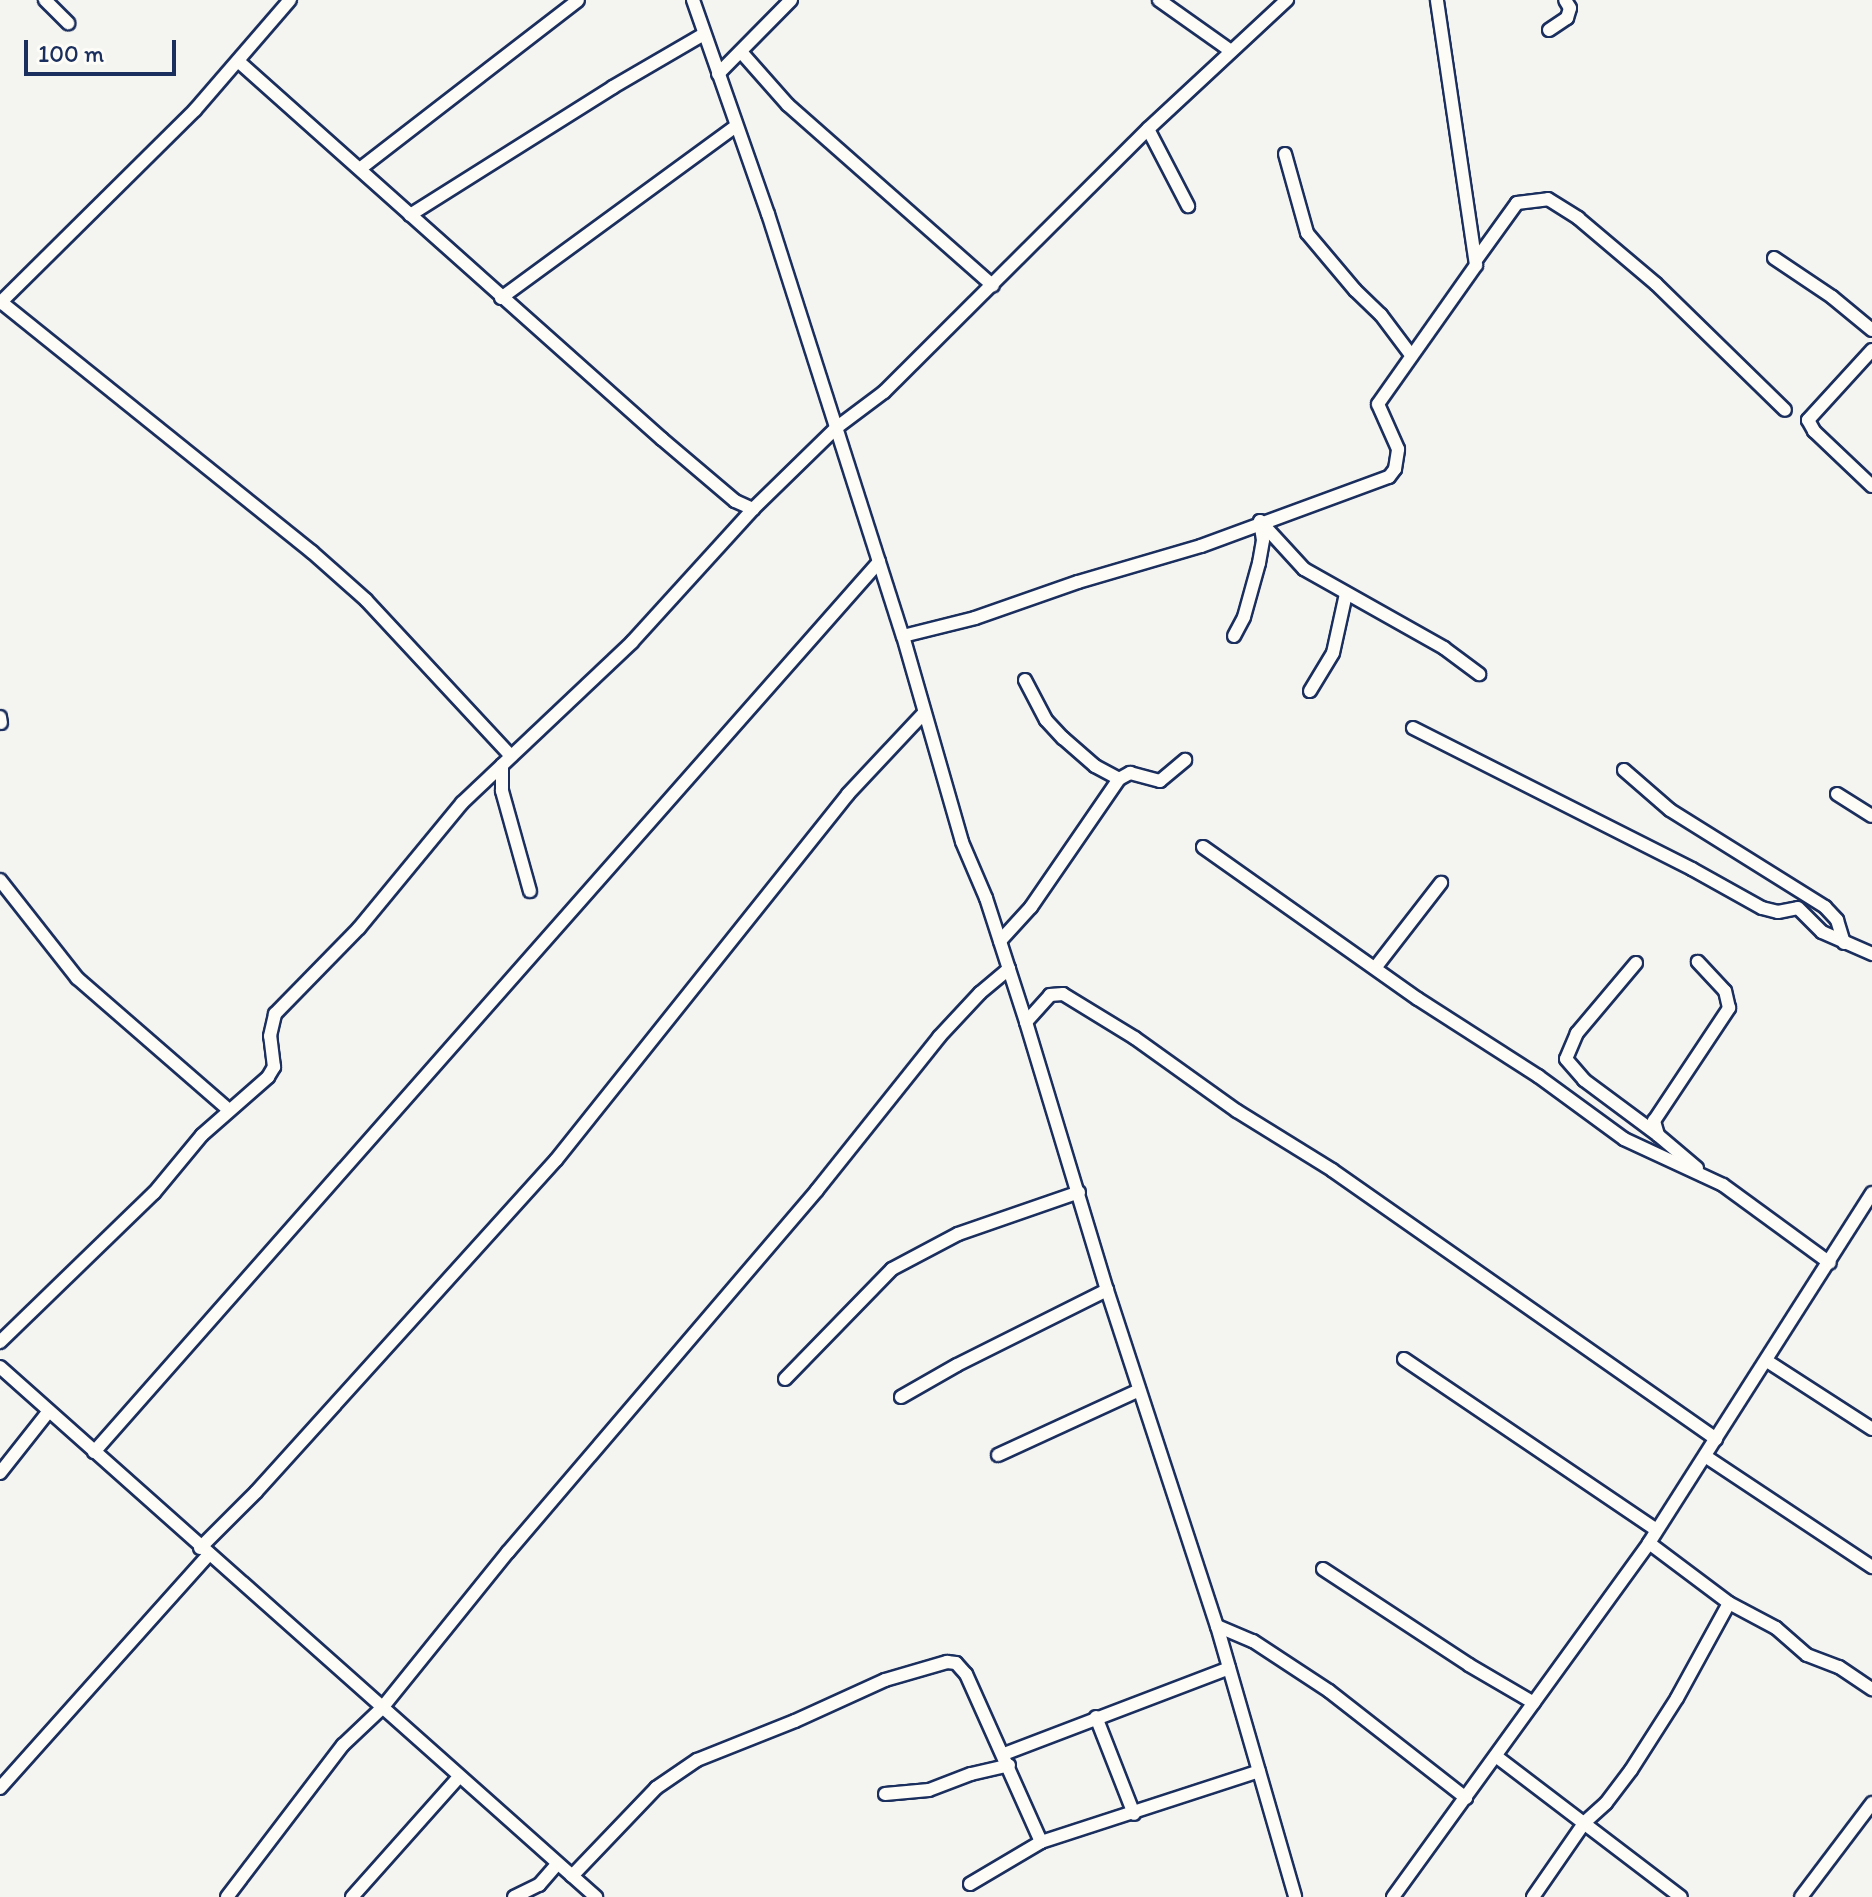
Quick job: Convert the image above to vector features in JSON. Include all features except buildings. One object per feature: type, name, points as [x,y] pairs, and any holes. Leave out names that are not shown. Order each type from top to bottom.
[{"type":"street","points":[[45,0],[68,23]]},
{"type":"street","points":[[290,0],[195,110],[0,302],[323,562],[420,657],[507,761],[502,791],[530,891]]},
{"type":"street","points":[[361,168],[578,0]]},
{"type":"street","points":[[693,0],[768,214],[903,636],[962,842],[1000,941],[1026,1022],[1107,1290],[1217,1626],[1295,1897]]},
{"type":"street","points":[[718,74],[791,0]]},
{"type":"street","points":[[1159,0],[1231,51]]},
{"type":"street","points":[[0,1342],[154,1193],[202,1135],[268,1077],[274,1067],[270,1036],[275,1014],[359,928],[462,803],[632,642],[753,509],[836,428],[884,392],[1148,129],[1287,0]]},
{"type":"street","points":[[903,636],[975,618],[1078,582],[1201,546],[1260,521],[1389,477],[1395,469],[1398,449],[1378,404],[1463,287],[1474,270],[1476,260],[1437,0]]},
{"type":"street","points":[[1549,30],[1567,18],[1570,8],[1565,0]]},
{"type":"street","points":[[410,215],[613,87],[704,34]]},
{"type":"street","points":[[742,53],[788,105],[993,286]]},
{"type":"street","points":[[238,61],[662,439],[735,501],[753,509]]},
{"type":"street","points":[[501,298],[735,127]]},
{"type":"street","points":[[1148,129],[1188,206]]},
{"type":"street","points":[[1285,154],[1307,233],[1355,290],[1381,315],[1411,355]]},
{"type":"street","points":[[1476,260],[1517,203],[1548,199],[1578,218],[1656,284],[1785,410]]},
{"type":"street","points":[[1774,258],[1832,297],[1872,330]]},
{"type":"street","points":[[1872,350],[1808,420],[1814,431],[1872,486]]},
{"type":"street","points":[[1260,521],[1293,559],[1346,594],[1444,648],[1479,674]]},
{"type":"street","points":[[1234,636],[1244,617],[1259,563],[1263,540],[1260,521]]},
{"type":"street","points":[[94,1452],[879,562]]},
{"type":"street","points":[[1310,691],[1333,653],[1346,594]]},
{"type":"street","points":[[1025,680],[1046,720],[1063,738],[1095,766],[1119,779]]},
{"type":"street","points":[[0,1788],[256,1492],[556,1160],[848,794],[924,713]]},
{"type":"street","points":[[1413,728],[1692,869],[1762,908],[1778,912],[1798,908],[1822,932],[1872,954]]},
{"type":"street","points":[[1000,941],[1031,907],[1119,779],[1130,773],[1160,781],[1185,760]]},
{"type":"street","points":[[1624,770],[1670,810],[1825,907],[1837,920],[1844,943]]},
{"type":"street","points":[[1837,794],[1872,816]]},
{"type":"street","points":[[1203,847],[1375,968],[1538,1076],[1624,1139],[1703,1173]]},
{"type":"street","points":[[0,880],[77,978],[229,1110]]},
{"type":"street","points":[[1375,968],[1422,913],[1441,883]]},
{"type":"street","points":[[1658,1135],[1654,1121],[1664,1103],[1729,1008],[1725,991],[1698,962]]},
{"type":"street","points":[[1636,963],[1577,1033],[1566,1059],[1584,1080],[1703,1173],[1830,1263]]},
{"type":"street","points":[[227,1897],[343,1745],[382,1708],[508,1552],[817,1190],[939,1037],[980,993],[1009,969]]},
{"type":"street","points":[[1026,1022],[1050,995],[1063,994],[1135,1038],[1237,1111],[1332,1170],[1716,1439]]},
{"type":"street","points":[[785,1379],[892,1269],[958,1234],[1079,1192]]},
{"type":"street","points":[[1393,1897],[1649,1543],[1872,1193]]},
{"type":"street","points":[[901,1397],[957,1365],[1107,1290]]},
{"type":"street","points":[[1404,1359],[1657,1530]]},
{"type":"street","points":[[1767,1361],[1872,1429]]},
{"type":"street","points":[[0,1367],[204,1552],[596,1897]]},
{"type":"street","points":[[998,1455],[1139,1390]]},
{"type":"street","points":[[0,1473],[49,1411]]},
{"type":"street","points":[[1705,1456],[1872,1567]]},
{"type":"street","points":[[1649,1543],[1729,1603],[1776,1628],[1807,1655],[1839,1667],[1872,1689]]},
{"type":"street","points":[[1323,1569],[1469,1665],[1534,1703]]},
{"type":"street","points":[[1533,1897],[1585,1822],[1606,1803],[1631,1770],[1677,1698],[1729,1603]]},
{"type":"street","points":[[1217,1626],[1253,1641],[1329,1691],[1466,1798]]},
{"type":"street","points":[[572,1876],[656,1788],[697,1760],[795,1721],[885,1680],[947,1662],[962,1667],[1041,1842]]},
{"type":"street","points":[[885,1794],[929,1790],[1006,1760],[1096,1717],[1229,1668]]},
{"type":"street","points":[[1096,1717],[1134,1814]]},
{"type":"street","points":[[1497,1757],[1681,1897]]},
{"type":"street","points":[[970,1884],[1041,1842],[1259,1771]]},
{"type":"street","points":[[352,1897],[459,1777]]},
{"type":"street","points":[[1801,1897],[1872,1803]]},
{"type":"street","points":[[514,1897],[539,1885],[557,1864]]}]
